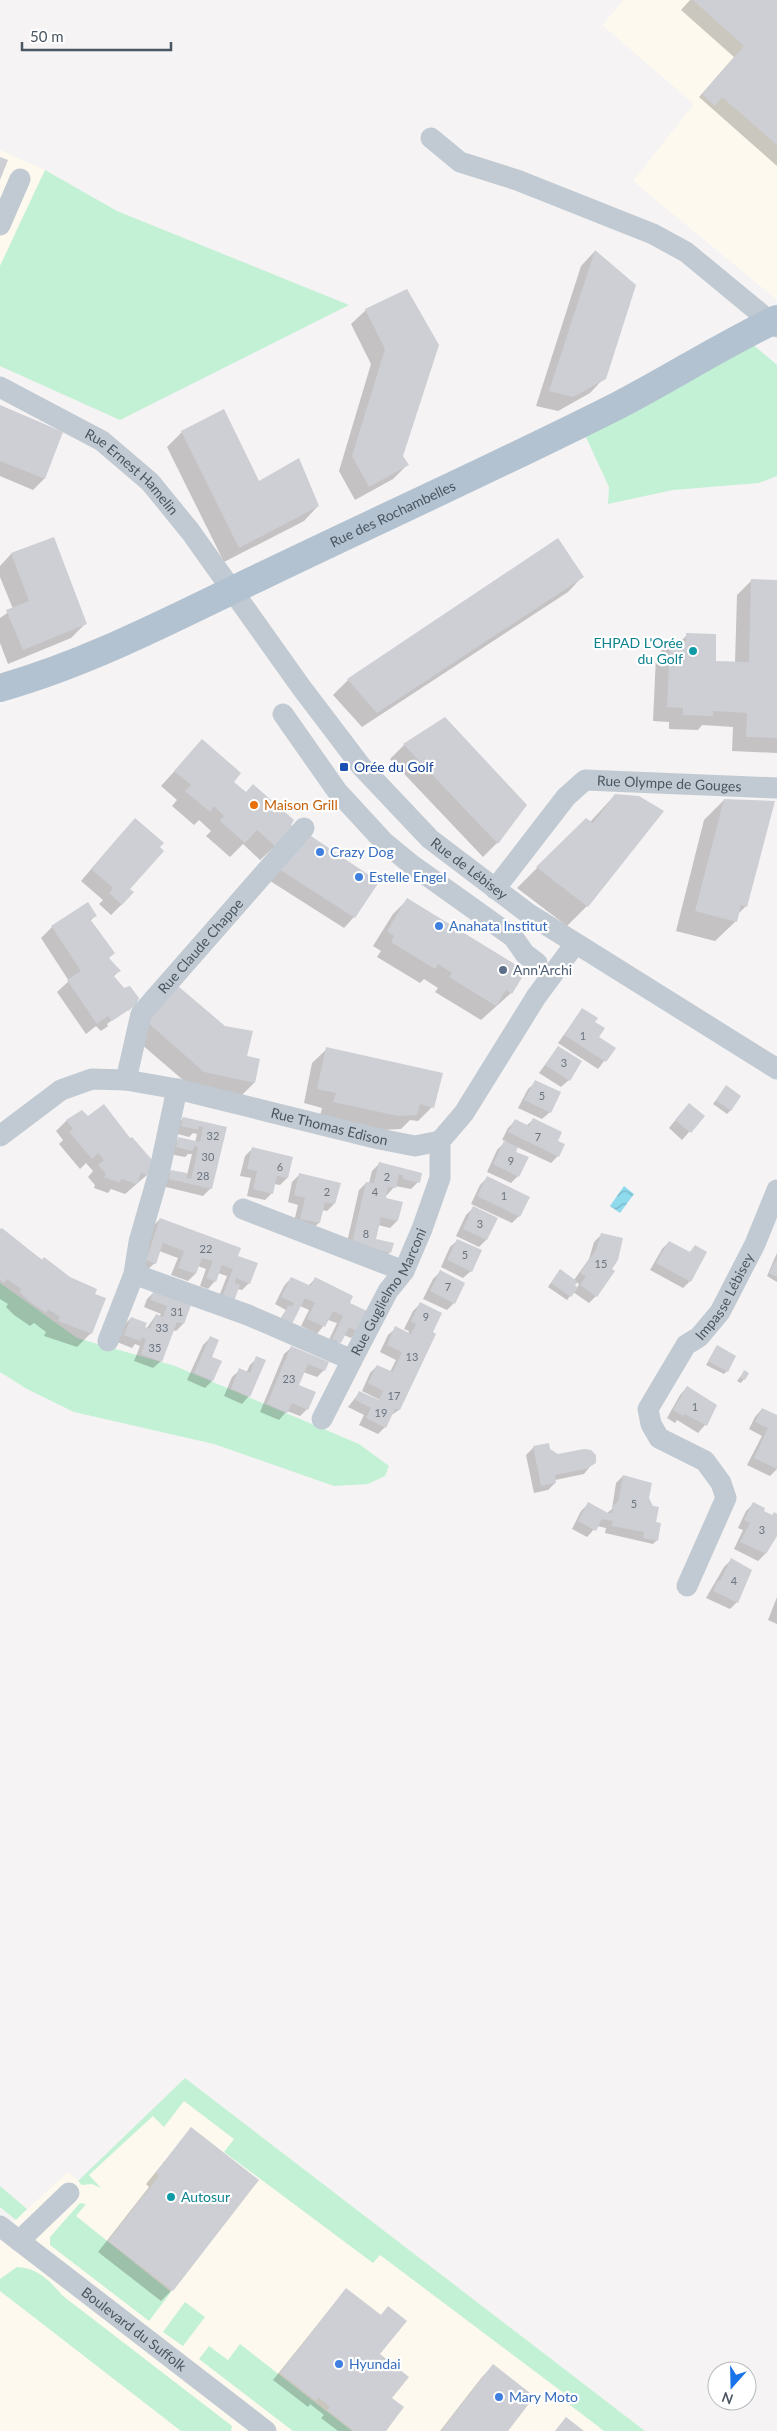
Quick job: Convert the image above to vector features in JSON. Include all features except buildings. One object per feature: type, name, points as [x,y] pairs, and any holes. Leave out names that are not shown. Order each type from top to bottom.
[{"type":"main road","name":"Rue des Rochambelles","points":[[0,688],[32,679],[80,661],[232,590],[574,427],[651,388],[729,343],[775,322]]},
{"type":"street","points":[[431,138],[460,162],[517,180],[647,230],[686,252],[775,322]]},
{"type":"street","points":[[0,224],[20,178]]},
{"type":"street","name":"Rue Ernest Hamelin","points":[[0,388],[102,441],[150,482],[171,505],[232,590]]},
{"type":"street","name":"Rue de Lébisey","points":[[232,590],[360,766],[430,839],[495,889],[576,944],[777,1069]]},
{"type":"street","points":[[282,714],[337,792],[384,842],[412,865],[513,937],[525,954],[537,963]]},
{"type":"street","name":"Rue Olympe de Gouges","points":[[495,889],[566,796],[585,780],[777,788]]},
{"type":"street","name":"Rue Claude Chappe","points":[[126,1080],[141,1014],[304,828]]},
{"type":"street","points":[[440,1140],[464,1113],[536,997],[576,944]]},
{"type":"street","name":"Rue Thomas Edison","points":[[0,1136],[61,1090],[92,1079],[126,1080],[177,1089],[379,1139],[415,1146],[440,1140]]},
{"type":"street","points":[[108,1342],[134,1274],[177,1089]]},
{"type":"street","name":"Rue Guglielmo Marconi","points":[[134,1274],[248,1315],[352,1360],[388,1291],[404,1272],[422,1229],[440,1178],[440,1140]]},
{"type":"street","name":"Impasse Lébisey","points":[[687,1586],[726,1498],[720,1483],[704,1461],[659,1438],[651,1424],[648,1409],[686,1345],[699,1338],[720,1312],[755,1244],[777,1190]]},
{"type":"street","points":[[243,1209],[404,1272]]},
{"type":"street","points":[[322,1419],[352,1360]]},
{"type":"street","points":[[19,2241],[70,2193]]},
{"type":"street","name":"Boulevard du Suffolk","points":[[0,2226],[266,2431]]},
{"type":"shaded area","points":[[624,0],[777,0],[777,300],[633,181],[694,104],[602,25]]},
{"type":"shaded area","points":[[0,150],[45,170],[0,266]]},
{"type":"shaded area","points":[[185,2078],[645,2431],[0,2431],[0,2234],[68,2172],[79,2181]]},
{"type":"green space","points":[[45,170],[117,211],[349,305],[120,420],[0,366],[0,266]]},
{"type":"green space","points":[[750,342],[777,365],[777,476],[759,483],[673,490],[608,504],[609,487],[584,433]]},
{"type":"green space","points":[[0,1283],[77,1338],[175,1366],[359,1444],[389,1466],[385,1476],[368,1484],[334,1486],[214,1444],[74,1412],[27,1389],[0,1372]]},
{"type":"green space","points":[[185,2078],[645,2431],[604,2431],[570,2405],[573,2400],[380,2255],[373,2263],[224,2152],[234,2139],[184,2101],[164,2127],[153,2116],[89,2175],[101,2188],[92,2184],[82,2185],[78,2181]]},
{"type":"green space","points":[[0,2186],[27,2209],[16,2220],[0,2207]]},
{"type":"green space","points":[[80,2203],[86,2204],[76,2216],[171,2292],[149,2321],[50,2245],[50,2237]]},
{"type":"green space","points":[[17,2267],[32,2270],[43,2276],[63,2296],[232,2426],[231,2431],[181,2431],[0,2291],[0,2279]]},
{"type":"green space","points":[[185,2302],[205,2317],[183,2346],[163,2332]]},
{"type":"green space","points":[[240,2344],[352,2431],[293,2431],[199,2359],[209,2346],[228,2360]]},
{"type":"water","points":[[624,1186],[634,1194],[620,1213],[610,1206]]},
{"type":"place","name":"EHPAD L'Orée du Golf","points":[[693,651]]},
{"type":"place","name":"Orée du Golf","points":[[344,767]]},
{"type":"place","name":"Maison Grill","points":[[254,805]]},
{"type":"place","name":"Crazy Dog","points":[[320,852]]},
{"type":"place","name":"Estelle Engel","points":[[359,877]]},
{"type":"place","name":"Anahata Institut","points":[[439,926]]},
{"type":"place","name":"Ann'Archi","points":[[503,970]]},
{"type":"place","name":"Autosur","points":[[171,2197]]},
{"type":"place","name":"Hyundai","points":[[339,2364]]},
{"type":"place","name":"Mary Moto","points":[[499,2397]]}]
